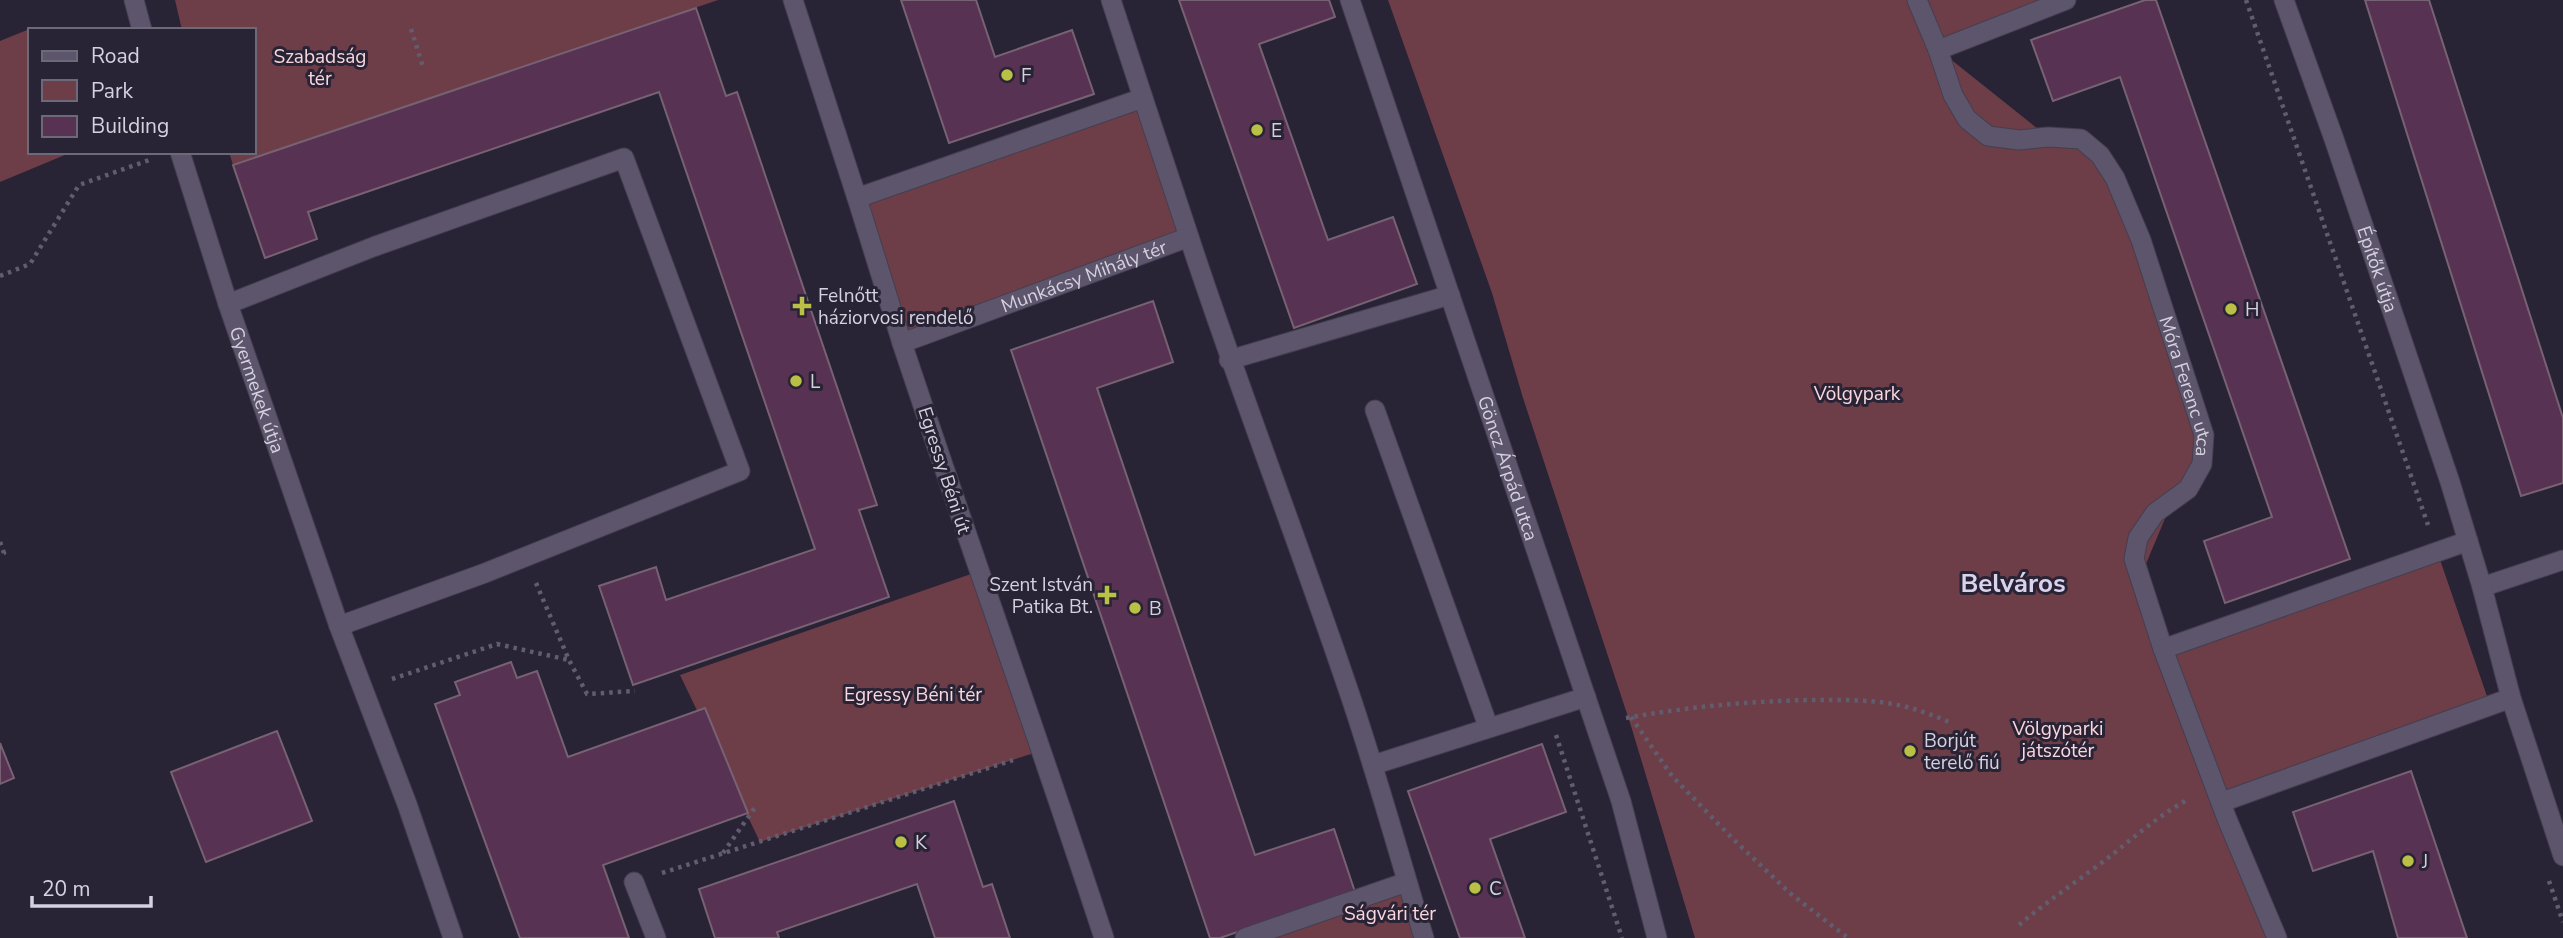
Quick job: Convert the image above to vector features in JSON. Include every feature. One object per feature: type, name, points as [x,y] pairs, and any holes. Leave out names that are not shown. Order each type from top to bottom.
[{"type":"street","points":[[134,0],[141,28]]},
{"type":"street","name":"Egressy Béni út","points":[[793,0],[902,343],[985,593],[1050,772],[1104,938]]},
{"type":"street","points":[[1111,0],[1229,360],[1264,450],[1373,765],[1424,938]]},
{"type":"street","name":"Göncz Árpád utca","points":[[1350,0],[1621,801],[1657,938]]},
{"type":"street","name":"Móra Ferenc utca","points":[[1917,0],[1953,95],[1967,119],[1988,136],[2019,140],[2048,137],[2081,139],[2100,155],[2115,178],[2141,240],[2204,435],[2202,464],[2188,489],[2155,513],[2138,538],[2134,559],[2231,830],[2277,938]]},
{"type":"street","points":[[1938,50],[2066,0]]},
{"type":"street","name":"Építők útja","points":[[2284,0],[2339,152],[2446,469],[2482,587],[2511,698],[2563,856]]},
{"type":"street","points":[[857,198],[1143,98]]},
{"type":"street","name":"Gyermekek útja","points":[[170,154],[228,304],[339,626]]},
{"type":"street","points":[[228,304],[373,247],[624,158],[740,471],[339,626],[407,804],[453,938]]},
{"type":"street","name":"Munkácsy Mihály tér","points":[[902,343],[1189,237]]},
{"type":"street","points":[[1229,360],[1450,295]]},
{"type":"street","points":[[1375,410],[1488,726]]},
{"type":"street","points":[[2164,649],[2468,541]]},
{"type":"street","points":[[2482,587],[2563,560]]},
{"type":"street","points":[[1373,765],[1586,696]]},
{"type":"street","points":[[2218,793],[2511,698]]},
{"type":"street","points":[[1245,938],[1407,881]]},
{"type":"street","points":[[634,882],[656,938]]},
{"type":"path","points":[[2246,0],[2437,551]]},
{"type":"path","points":[[411,29],[423,67]]},
{"type":"path","points":[[0,276],[30,264],[79,185],[170,154]]},
{"type":"path","points":[[0,542],[4,553],[0,554]]},
{"type":"path","points":[[525,556],[569,660],[587,694],[635,691]]},
{"type":"path","points":[[364,690],[497,644],[569,660]]},
{"type":"path","points":[[1618,720],[1686,707],[1742,701],[1840,700],[1907,707],[1952,723]]},
{"type":"path","points":[[1546,708],[1622,938]]},
{"type":"path","points":[[1631,717],[1672,776],[1733,839],[1791,894],[1848,938]]},
{"type":"path","points":[[634,882],[1021,757]]},
{"type":"path","points":[[2019,925],[2166,811],[2218,793]]},
{"type":"path","points":[[722,853],[756,806]]},
{"type":"path","points":[[2546,871],[2563,922]]},
{"type":"green space","name":"Szabadság tér","points":[[175,0],[718,0],[233,165],[230,154],[256,154],[256,28],[182,28]]},
{"type":"green space","name":"Völgypark","points":[[1388,0],[2066,0],[1939,50],[2048,137],[2100,155],[2162,308],[2202,464],[2172,502],[2140,578],[2163,649],[2437,551],[2490,705],[2222,802],[2268,938],[1695,938],[1631,726],[1523,398],[1492,293]]},
{"type":"green space","points":[[28,30],[28,154],[67,154],[0,182],[0,41]]},
{"type":"green space","points":[[1143,98],[1189,237],[902,343],[857,198]]},
{"type":"green space","name":"Egressy Béni tér","points":[[971,574],[1034,753],[760,842],[680,675]]},
{"type":"green space","name":"Ságvári tér","points":[[1407,882],[1424,938],[1245,938]]},
{"type":"building","name":"F","points":[[901,0],[976,0],[995,57],[1072,30],[1094,94],[949,143]]},
{"type":"building","name":"E","points":[[1179,0],[1329,0],[1335,17],[1259,44],[1328,240],[1393,217],[1417,284],[1294,328]]},
{"type":"building","name":"H","points":[[2145,0],[2156,0],[2350,559],[2225,603],[2204,541],[2272,517],[2120,77],[2053,101],[2031,40]]},
{"type":"building","points":[[2365,0],[2429,0],[2563,418],[2563,483],[2521,496]]},
{"type":"building","name":"L","points":[[696,8],[726,96],[737,92],[877,505],[859,510],[889,597],[633,685],[599,586],[656,567],[666,600],[815,549],[659,92],[308,212],[317,239],[265,258],[233,165]]},
{"type":"building","name":"B","points":[[1153,301],[1173,362],[1097,388],[1255,855],[1334,829],[1355,892],[1220,938],[1210,938],[1011,350]]},
{"type":"building","points":[[511,662],[517,678],[537,671],[568,757],[705,708],[748,813],[603,865],[629,938],[520,938],[435,704],[460,695],[455,682]]},
{"type":"building","points":[[277,731],[312,821],[206,862],[171,772]]},
{"type":"building","points":[[0,743],[14,778],[0,784]]},
{"type":"building","name":"C","points":[[1542,744],[1566,812],[1490,839],[1525,938],[1460,938],[1408,791]]},
{"type":"building","name":"J","points":[[2411,771],[2467,938],[2398,938],[2373,851],[2313,871],[2293,812]]},
{"type":"building","name":"K","points":[[954,801],[983,887],[992,884],[1010,938],[935,938],[917,884],[777,932],[779,938],[715,938],[699,889]]},
{"type":"place","name":"F","points":[[1007,75]]},
{"type":"place","name":"E","points":[[1257,130]]},
{"type":"place","name":"Felnőtt háziorvosi rendelő","points":[[802,306]]},
{"type":"place","name":"H","points":[[2231,309]]},
{"type":"place","name":"L","points":[[796,381]]},
{"type":"place","name":"Szent István Patika Bt.","points":[[1107,595]]},
{"type":"place","name":"B","points":[[1135,608]]},
{"type":"place","name":"Borjút terelő fiú","points":[[1910,751]]},
{"type":"place","name":"K","points":[[901,842]]},
{"type":"place","name":"J","points":[[2408,861]]},
{"type":"place","name":"C","points":[[1475,888]]},
{"type":"district","name":"Belváros","points":[[2013,583]]},
{"type":"park label","name":"Völgyparki játszótér","points":[[2058,739]]}]
